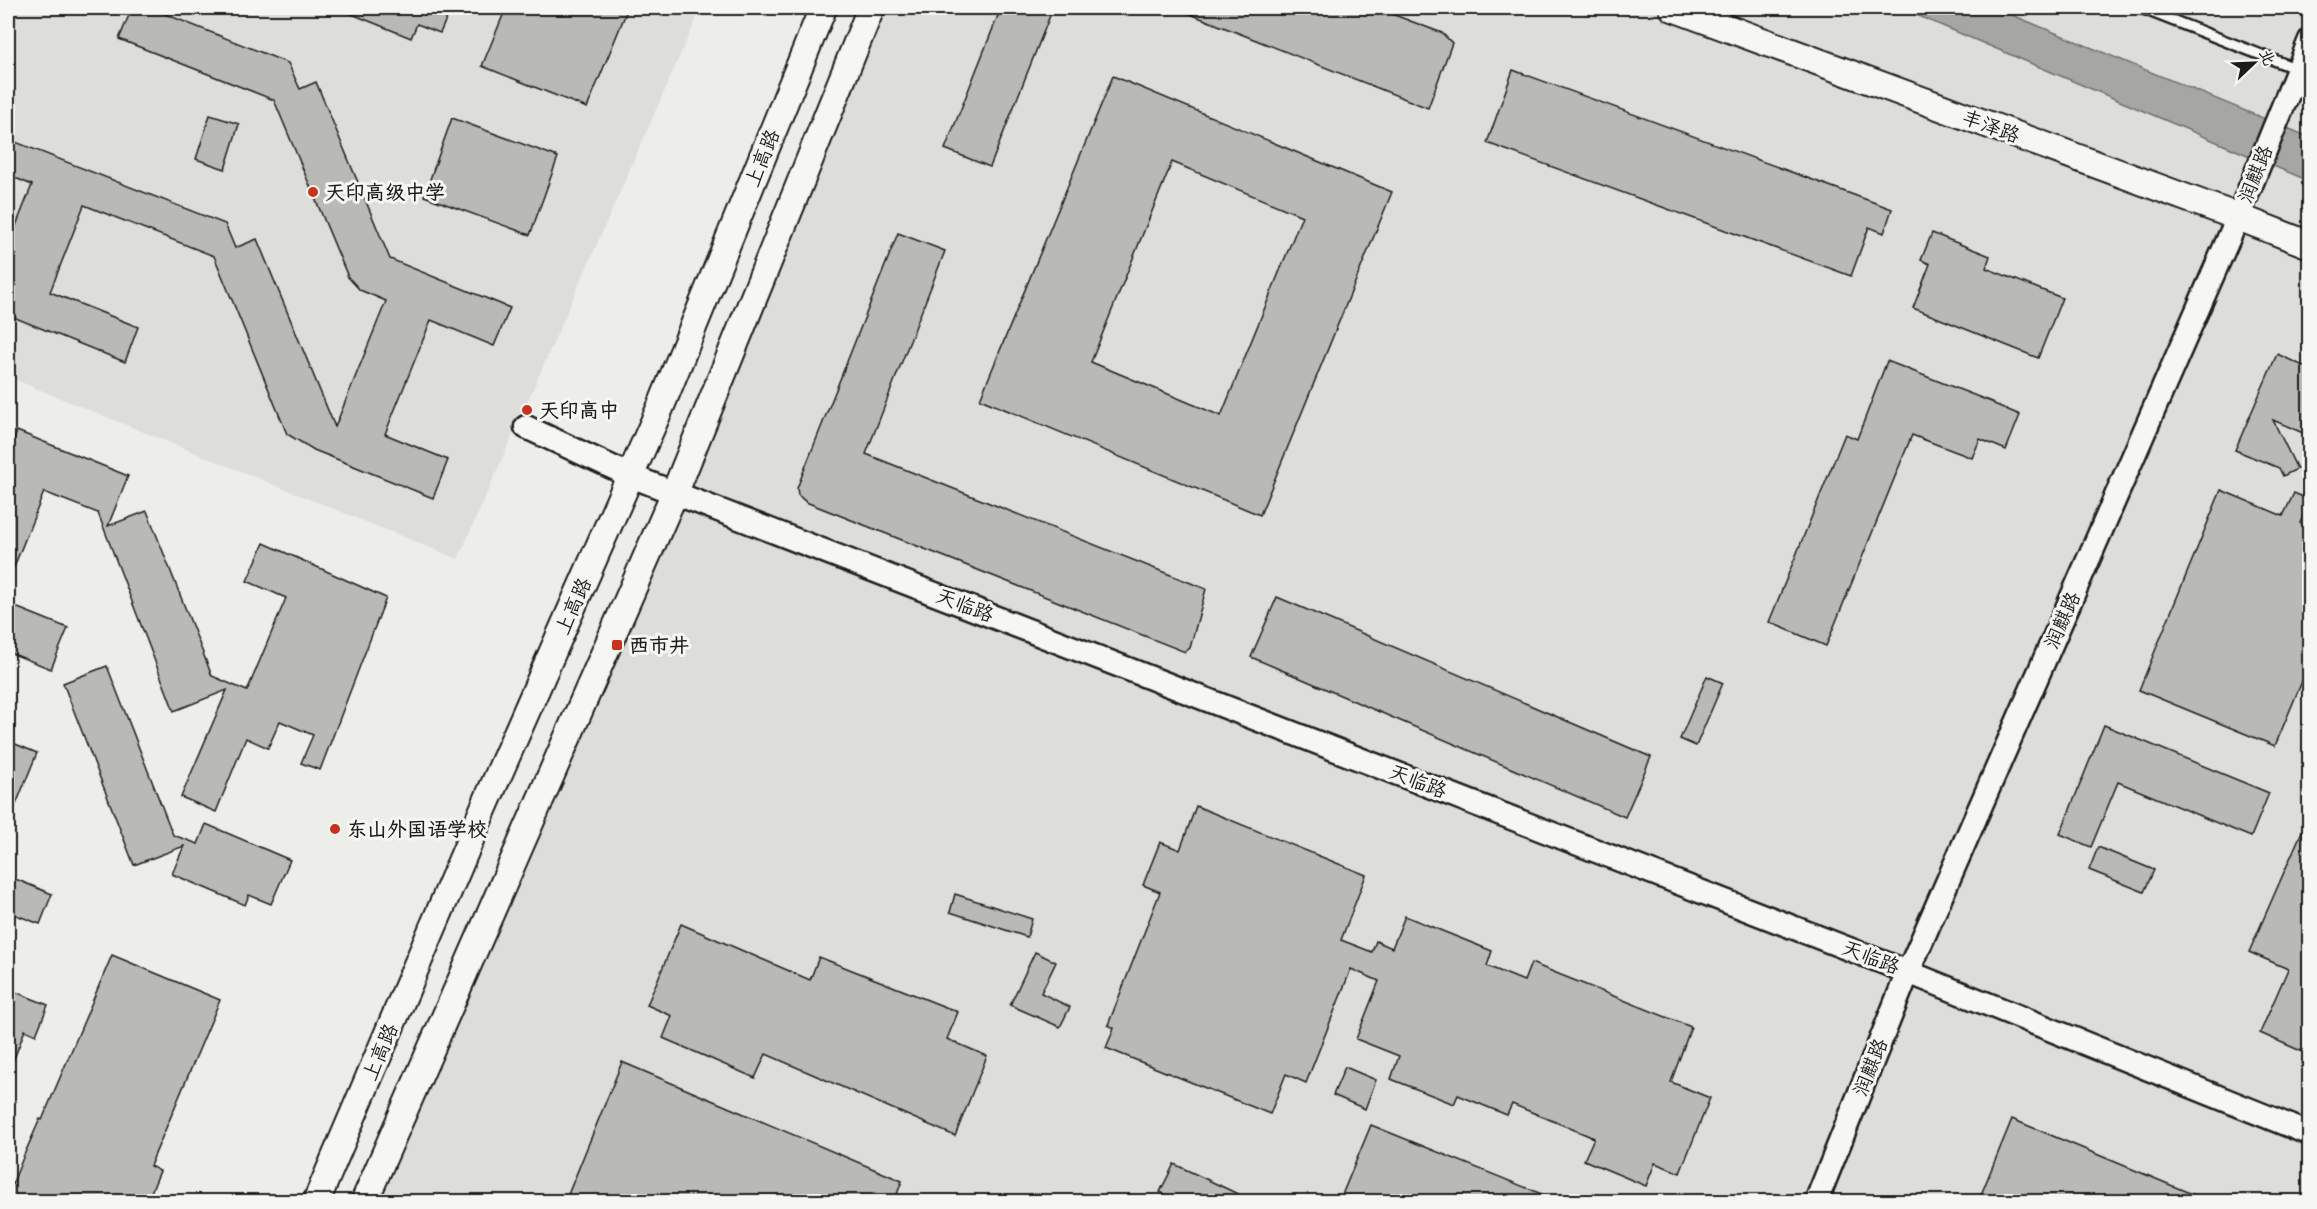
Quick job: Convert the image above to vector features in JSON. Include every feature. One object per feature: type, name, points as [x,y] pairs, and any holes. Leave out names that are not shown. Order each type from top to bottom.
[{"type":"main road","name":"上高路","points":[[316,1202],[482,812],[661,406],[824,8]]},
{"type":"main road","points":[[364,1202],[675,492],[871,8]]},
{"type":"main road","name":"丰泽路","points":[[1672,8],[2310,245]]},
{"type":"street","name":"润麒路","points":[[1816,1202],[1908,972],[2303,72],[2310,40]]},
{"type":"street","name":"天临路","points":[[526,427],[631,476],[1908,972],[2310,1134]]},
{"type":"lane","points":[[2141,8],[2303,72]]},
{"type":"shaded area","name":"天印高级中学","points":[[8,8],[701,8],[458,559],[8,377]]},
{"type":"shaded area","points":[[871,8],[2309,8],[2309,1201],[364,1202]]},
{"type":"shaded area","points":[[1900,8],[1995,8],[2309,137],[2309,181]]},
{"type":"building","points":[[132,8],[150,8],[288,63],[300,89],[316,82],[390,259],[510,308],[494,346],[431,320],[385,434],[448,460],[433,498],[314,450],[287,434],[214,256],[84,205],[50,292],[138,327],[125,362],[8,315],[8,246],[32,185],[8,175],[8,139],[225,224],[235,248],[257,239],[335,427],[386,301],[360,290],[348,277],[274,100],[119,39]]},
{"type":"building","points":[[337,8],[451,8],[440,33],[417,24],[411,38]]},
{"type":"building","points":[[506,8],[628,8],[587,108],[482,66]]},
{"type":"building","points":[[1001,8],[1053,8],[990,167],[945,149]]},
{"type":"building","points":[[1175,8],[1376,8],[1442,33],[1452,43],[1428,108]]},
{"type":"building","points":[[1513,70],[1892,209],[1884,233],[1869,227],[1851,276],[1487,143]]},
{"type":"building","points":[[1113,76],[1392,192],[1260,515],[980,399]],"holes":[[[1172,162],[1302,216],[1221,416],[1091,362]]]},
{"type":"building","points":[[210,115],[239,124],[225,169],[196,159]]},
{"type":"building","points":[[452,118],[558,157],[530,235],[424,196]]},
{"type":"building","points":[[898,233],[945,251],[866,454],[1206,589],[1190,648],[1185,652],[806,502],[798,495],[797,488]]},
{"type":"building","points":[[1932,233],[1990,256],[1986,268],[2062,298],[2038,358],[1913,308],[1930,264],[1921,260]]},
{"type":"building","points":[[2277,354],[2310,369],[2310,436],[2273,420],[2297,469],[2283,476],[2279,468],[2235,450]]},
{"type":"building","points":[[1887,361],[2020,415],[2006,450],[1980,439],[1972,458],[1912,435],[1826,646],[1769,622],[1845,434],[1857,439]]},
{"type":"building","points":[[17,431],[128,476],[108,526],[147,511],[212,676],[247,691],[286,598],[247,581],[264,543],[386,598],[320,770],[301,763],[313,735],[280,721],[268,748],[246,738],[216,812],[181,797],[227,690],[174,711],[98,513],[44,492],[8,582],[8,456]]},
{"type":"building","points":[[2221,490],[2283,516],[2294,493],[2310,500],[2300,523],[2310,527],[2310,662],[2275,746],[2139,690]]},
{"type":"building","points":[[1277,597],[1651,757],[1625,817],[1251,657]]},
{"type":"building","points":[[8,604],[68,628],[51,669],[8,652]]},
{"type":"building","points":[[107,666],[173,835],[198,844],[206,824],[290,860],[271,904],[249,895],[245,905],[172,874],[184,846],[134,865],[63,683]]},
{"type":"building","points":[[1707,676],[1723,683],[1696,746],[1680,739]]},
{"type":"building","points":[[2104,725],[2269,793],[2251,837],[2118,782],[2091,847],[2060,834]]},
{"type":"building","points":[[8,741],[37,753],[8,824]]},
{"type":"building","points":[[1196,806],[1366,875],[1341,940],[1372,952],[1376,941],[1392,948],[1405,916],[1492,951],[1487,966],[1524,981],[1531,963],[1691,1027],[1671,1082],[1710,1098],[1680,1173],[1655,1163],[1646,1186],[1584,1160],[1594,1138],[1512,1104],[1507,1115],[1458,1095],[1454,1104],[1391,1079],[1399,1056],[1356,1039],[1379,981],[1351,969],[1306,1083],[1286,1074],[1270,1114],[1106,1048],[1114,1028],[1108,1025],[1160,892],[1143,885],[1160,842],[1180,850]]},
{"type":"building","points":[[2310,813],[2310,1055],[2260,1033],[2288,969],[2249,952]]},
{"type":"building","points":[[2098,847],[2154,870],[2144,892],[2089,870]]},
{"type":"building","points":[[8,876],[52,894],[40,924],[8,912]]},
{"type":"building","points":[[955,894],[1032,919],[1027,937],[950,912]]},
{"type":"building","points":[[681,924],[810,980],[819,957],[958,1012],[947,1039],[987,1056],[955,1136],[766,1054],[755,1078],[663,1038],[672,1016],[647,1005]]},
{"type":"building","points":[[1035,952],[1056,962],[1041,993],[1070,1007],[1060,1027],[1010,1005]]},
{"type":"building","points":[[112,955],[220,1000],[150,1166],[160,1171],[147,1202],[8,1202],[8,1195],[24,1155],[40,1119],[42,1120]]},
{"type":"building","points":[[8,989],[48,1005],[36,1035],[25,1030],[9,1072]]},
{"type":"building","points":[[622,1062],[902,1181],[894,1202],[565,1202]]},
{"type":"building","points":[[1345,1067],[1376,1080],[1365,1109],[1333,1095]]},
{"type":"building","points":[[2012,1119],[2209,1201],[2209,1202],[1978,1202]]},
{"type":"building","points":[[1371,1125],[1559,1201],[1559,1202],[1339,1202]]},
{"type":"building","points":[[1174,1164],[1255,1202],[1180,1202],[1160,1192]]},
{"type":"place","name":"天印高级中学","points":[[313,192]]},
{"type":"place","name":"天印高中","points":[[527,410]]},
{"type":"place","name":"西市井","points":[[617,645]]},
{"type":"place","name":"东山外国语学校","points":[[335,829]]}]
